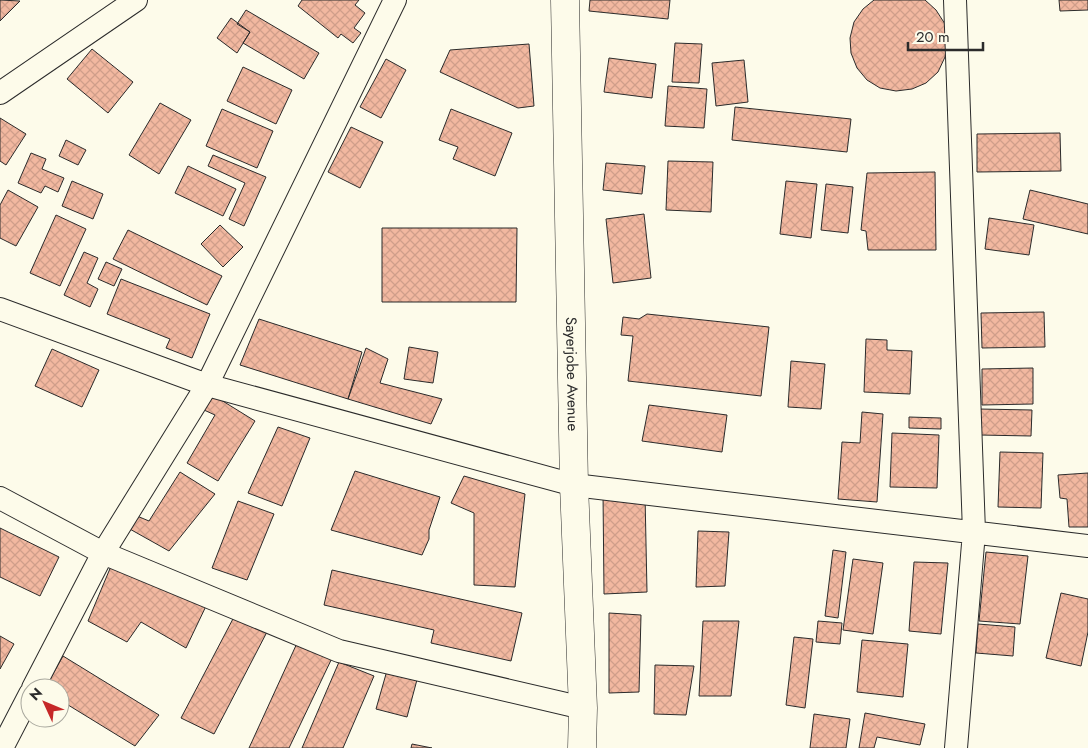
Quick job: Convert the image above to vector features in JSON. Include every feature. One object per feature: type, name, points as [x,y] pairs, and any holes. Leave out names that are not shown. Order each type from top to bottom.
[{"type":"main road","name":"Sayerjobe Avenue","points":[[565,0],[574,485],[583,708],[582,748]]},
{"type":"street","points":[[0,93],[136,0]]},
{"type":"street","points":[[38,678],[102,552],[207,385],[395,0]]},
{"type":"street","points":[[955,0],[974,532],[956,748]]},
{"type":"street","points":[[0,308],[207,385],[574,485],[1088,546]]},
{"type":"street","points":[[0,498],[102,552],[339,650],[583,708]]},
{"type":"street","points":[[2,748],[20,713]]},
{"type":"building","points":[[0,0],[20,1],[0,21]]},
{"type":"building","points":[[302,0],[359,0],[355,5],[365,13],[354,28],[361,33],[353,43],[341,34],[338,38],[298,6]]},
{"type":"building","points":[[590,0],[670,0],[668,19],[589,11]]},
{"type":"building","points":[[874,0],[925,0],[936,10],[945,24],[948,40],[945,57],[938,72],[926,83],[912,89],[896,91],[880,88],[867,80],[857,68],[851,53],[850,38],[854,22],[863,9]]},
{"type":"building","points":[[1059,0],[1088,0],[1088,10],[1060,11]]},
{"type":"building","points":[[246,10],[319,53],[304,79],[243,43],[250,32],[237,24]]},
{"type":"building","points":[[231,18],[250,32],[237,53],[217,38]]},
{"type":"building","points":[[675,43],[702,44],[699,83],[672,82]]},
{"type":"building","points":[[529,44],[534,106],[518,108],[440,72],[450,50]]},
{"type":"building","points":[[92,49],[133,82],[108,113],[67,79]]},
{"type":"building","points":[[609,58],[656,64],[652,98],[604,92]]},
{"type":"building","points":[[386,59],[406,70],[381,118],[360,107]]},
{"type":"building","points":[[744,60],[748,102],[716,106],[712,63]]},
{"type":"building","points":[[243,67],[292,90],[276,124],[227,101]]},
{"type":"building","points":[[668,86],[707,89],[704,128],[665,126]]},
{"type":"building","points":[[160,103],[191,120],[159,174],[129,155]]},
{"type":"building","points":[[735,107],[851,119],[847,152],[732,140]]},
{"type":"building","points":[[222,109],[273,131],[257,168],[206,146]]},
{"type":"building","points":[[451,109],[512,133],[495,176],[453,159],[458,147],[439,140]]},
{"type":"building","points":[[0,118],[26,134],[6,165],[0,161]]},
{"type":"building","points":[[351,127],[383,142],[360,188],[328,172]]},
{"type":"building","points":[[1060,133],[1061,171],[977,172],[977,134]]},
{"type":"building","points":[[66,140],[86,150],[78,165],[59,156]]},
{"type":"building","points":[[31,153],[46,159],[42,169],[64,178],[58,192],[45,186],[41,193],[18,183]]},
{"type":"building","points":[[213,155],[266,177],[244,226],[229,219],[245,183],[208,166]]},
{"type":"building","points":[[668,161],[713,162],[711,212],[666,210]]},
{"type":"building","points":[[606,163],[645,166],[642,194],[603,190]]},
{"type":"building","points":[[188,166],[236,189],[223,216],[175,193]]},
{"type":"building","points":[[935,172],[936,250],[868,250],[866,231],[861,230],[867,173]]},
{"type":"building","points":[[72,181],[103,194],[93,219],[62,206]]},
{"type":"building","points":[[786,181],[817,184],[811,238],[780,234]]},
{"type":"building","points":[[826,184],[853,187],[848,233],[821,230]]},
{"type":"building","points":[[8,190],[38,207],[16,246],[0,238],[0,205]]},
{"type":"building","points":[[1030,190],[1088,204],[1088,234],[1023,219]]},
{"type":"building","points":[[644,214],[651,278],[613,283],[606,219]]},
{"type":"building","points":[[56,215],[86,229],[60,286],[30,273]]},
{"type":"building","points":[[989,218],[1034,225],[1029,255],[985,249]]},
{"type":"building","points":[[220,225],[243,247],[223,267],[201,244]]},
{"type":"building","points":[[382,228],[517,228],[516,302],[382,302]]},
{"type":"building","points":[[128,230],[222,276],[207,305],[113,259]]},
{"type":"building","points":[[84,252],[98,258],[87,283],[98,289],[90,307],[64,295]]},
{"type":"building","points":[[106,262],[122,269],[114,286],[98,279]]},
{"type":"building","points":[[121,279],[210,314],[192,358],[166,348],[170,339],[107,314]]},
{"type":"building","points":[[1044,312],[1045,347],[982,348],[981,313]]},
{"type":"building","points":[[647,314],[769,327],[761,396],[628,381],[633,336],[621,335],[623,317],[639,319]]},
{"type":"building","points":[[259,319],[362,352],[348,399],[240,365]]},
{"type":"building","points":[[866,339],[887,340],[887,350],[912,351],[910,394],[864,392]]},
{"type":"building","points":[[409,347],[438,352],[433,383],[404,379]]},
{"type":"building","points":[[366,348],[388,359],[380,383],[442,399],[431,424],[348,399]]},
{"type":"building","points":[[52,349],[99,370],[82,407],[35,386]]},
{"type":"building","points":[[791,361],[825,364],[821,409],[788,407]]},
{"type":"building","points":[[1033,368],[1033,404],[982,405],[982,369]]},
{"type":"building","points":[[213,395],[255,421],[218,481],[187,463],[215,415],[204,410]]},
{"type":"building","points":[[649,405],[727,415],[722,452],[642,441]]},
{"type":"building","points":[[979,409],[1032,410],[1031,436],[979,435]]},
{"type":"building","points":[[862,412],[883,414],[877,502],[838,499],[842,442],[860,443]]},
{"type":"building","points":[[909,417],[941,418],[941,429],[909,428]]},
{"type":"building","points":[[278,427],[310,438],[282,506],[248,493]]},
{"type":"building","points":[[892,433],[939,435],[937,488],[890,487]]},
{"type":"building","points":[[1000,452],[1043,453],[1041,508],[998,507]]},
{"type":"building","points":[[355,471],[440,497],[429,530],[429,539],[422,555],[331,530]]},
{"type":"building","points":[[180,472],[215,494],[169,551],[128,528],[137,516],[149,521]]},
{"type":"building","points":[[1088,473],[1088,527],[1069,527],[1067,499],[1060,498],[1058,475]]},
{"type":"building","points":[[464,476],[525,494],[515,587],[474,585],[474,513],[451,503]]},
{"type":"building","points":[[603,492],[645,494],[647,592],[604,594]]},
{"type":"building","points":[[238,501],[274,514],[247,580],[212,568]]},
{"type":"building","points":[[0,528],[59,557],[40,596],[0,577]]},
{"type":"building","points":[[698,531],[729,532],[725,586],[696,587]]},
{"type":"building","points":[[833,550],[846,552],[838,618],[825,616]]},
{"type":"building","points":[[986,552],[1028,556],[1020,624],[979,621]]},
{"type":"building","points":[[114,559],[207,604],[186,648],[141,622],[127,642],[88,621]]},
{"type":"building","points":[[853,559],[883,563],[873,634],[843,630]]},
{"type":"building","points":[[914,562],[948,563],[941,634],[909,631]]},
{"type":"building","points":[[332,570],[522,613],[511,661],[431,643],[434,630],[324,605]]},
{"type":"building","points":[[1061,593],[1088,599],[1088,632],[1081,666],[1046,658]]},
{"type":"building","points":[[609,613],[641,615],[639,692],[609,693]]},
{"type":"building","points":[[235,615],[268,630],[214,734],[181,718]]},
{"type":"building","points":[[703,621],[739,621],[731,696],[699,696]]},
{"type":"building","points":[[818,621],[842,623],[840,644],[816,642]]},
{"type":"building","points":[[978,624],[1015,627],[1013,656],[976,653]]},
{"type":"building","points":[[0,636],[14,644],[0,669]]},
{"type":"building","points":[[794,637],[813,639],[805,708],[786,705]]},
{"type":"building","points":[[862,640],[908,644],[903,697],[857,692]]},
{"type":"building","points":[[298,641],[333,656],[289,748],[249,748]]},
{"type":"building","points":[[63,656],[159,715],[135,746],[70,706],[70,678],[51,678]]},
{"type":"building","points":[[339,662],[374,676],[343,748],[302,748]]},
{"type":"building","points":[[655,665],[694,666],[686,715],[654,714]]},
{"type":"building","points":[[388,667],[418,676],[407,717],[376,709]]},
{"type":"building","points":[[865,713],[925,724],[920,745],[877,737],[874,748],[859,748]]},
{"type":"building","points":[[814,714],[850,719],[846,748],[810,748]]},
{"type":"building","points":[[412,744],[432,748],[411,748]]}]
